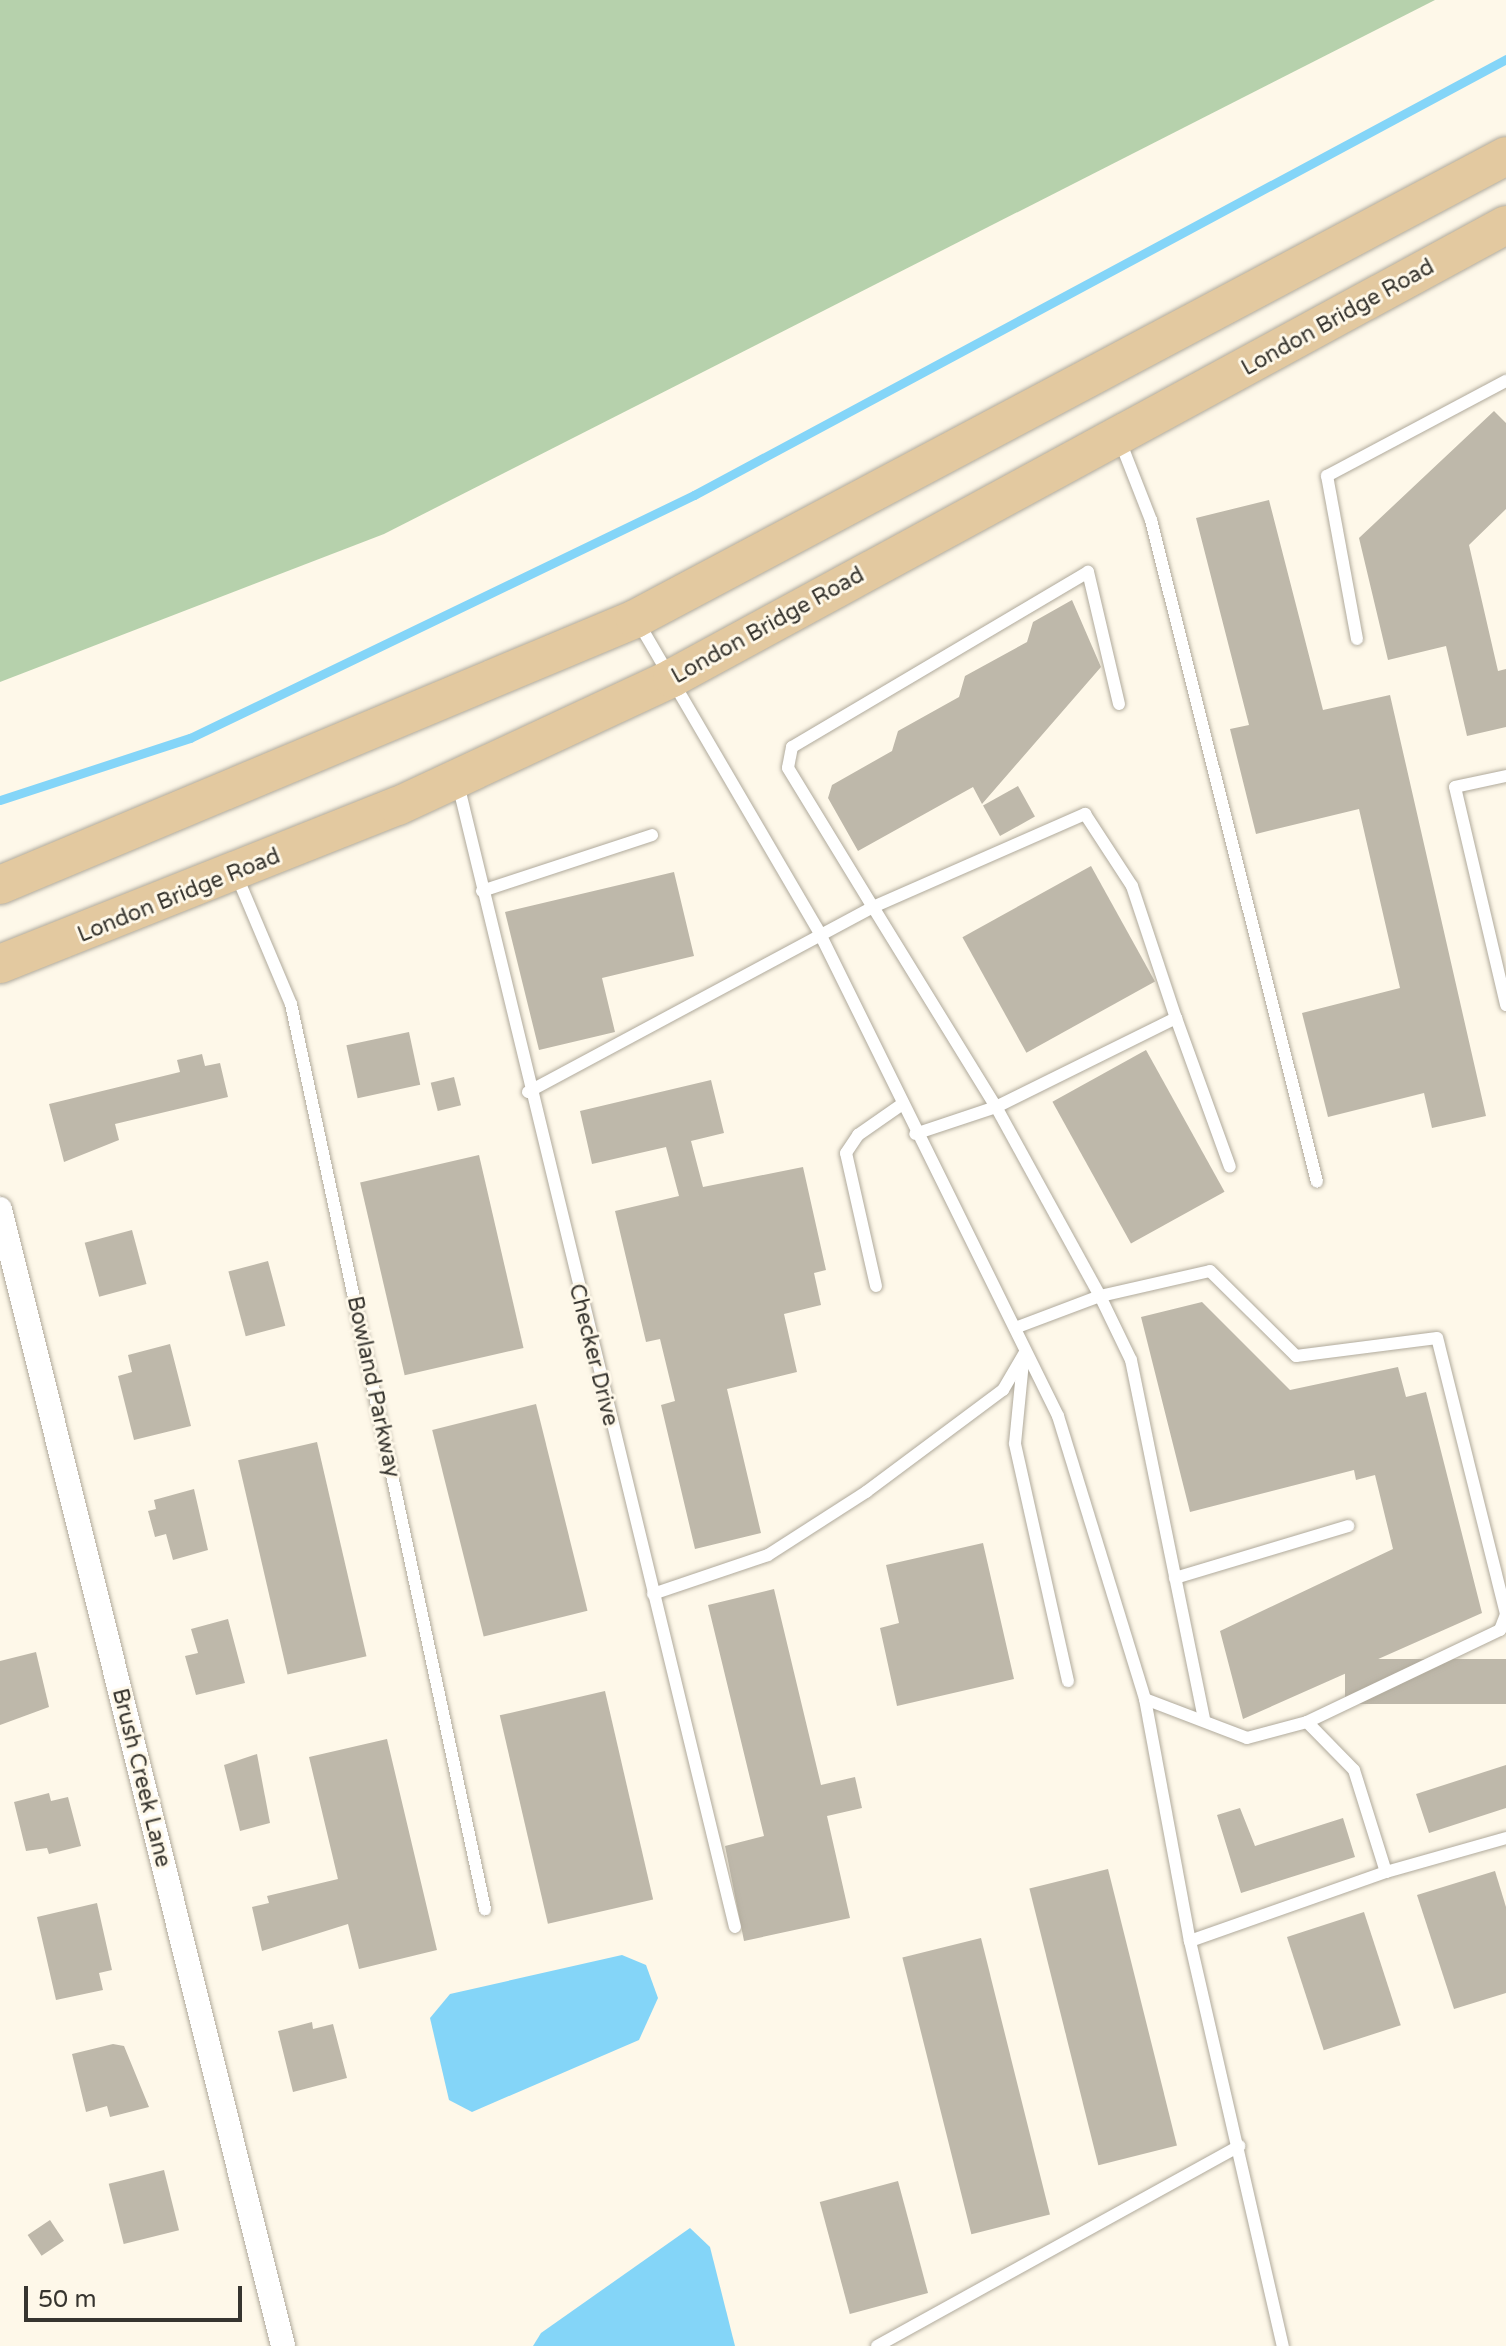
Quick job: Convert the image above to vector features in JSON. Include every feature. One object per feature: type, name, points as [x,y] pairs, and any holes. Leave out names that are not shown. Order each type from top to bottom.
[{"type":"main road","points":[[0,885],[635,619],[1506,156]]},
{"type":"main road","name":"London Bridge Road","points":[[0,964],[236,874],[457,781],[672,678],[1506,225]]},
{"type":"street","name":"Brush Creek Lane","points":[[0,1209],[283,2346]]},
{"type":"lane","points":[[1357,639],[1327,476],[1506,381]]},
{"type":"lane","points":[[1118,435],[1151,520],[1317,1182]]},
{"type":"lane","points":[[1119,704],[1088,572],[792,747],[788,768],[996,1107],[1100,1296],[1131,1360],[1204,1719]]},
{"type":"lane","points":[[635,619],[820,934],[915,1134],[1058,1416],[1145,1699],[1190,1941],[1240,2146],[1283,2346]]},
{"type":"lane","points":[[1506,776],[1455,787],[1506,1005]]},
{"type":"lane","name":"Checker Drive","points":[[457,781],[528,1092],[735,1927]]},
{"type":"lane","points":[[528,1092],[873,907],[1085,814],[1132,886],[1230,1167]]},
{"type":"lane","points":[[482,891],[652,835]]},
{"type":"lane","name":"Bowland Parkway","points":[[236,874],[291,1004],[485,1909]]},
{"type":"lane","points":[[915,1134],[996,1107],[1176,1018]]},
{"type":"lane","points":[[876,1286],[846,1153],[858,1135],[901,1105]]},
{"type":"lane","points":[[1015,1328],[1100,1296],[1210,1271],[1296,1356],[1437,1338],[1506,1614],[1500,1630],[1307,1722],[1247,1738],[1145,1699]]},
{"type":"lane","points":[[653,1594],[768,1555],[854,1500],[1003,1390],[1024,1354]]},
{"type":"lane","points":[[1024,1354],[1015,1444],[1068,1681]]},
{"type":"lane","points":[[1175,1578],[1348,1526]]},
{"type":"lane","points":[[1307,1722],[1354,1770],[1386,1872]]},
{"type":"lane","points":[[1190,1941],[1386,1872],[1506,1838]]},
{"type":"lane","points":[[877,2346],[1240,2146]]},
{"type":"green space","points":[[0,0],[1435,0],[384,534],[0,682]]},
{"type":"water","points":[[622,1955],[646,1965],[658,1998],[639,2040],[472,2112],[449,2100],[430,2018],[450,1994]]},
{"type":"water","points":[[690,2228],[710,2247],[735,2346],[533,2346],[541,2333]]},
{"type":"building","points":[[1494,411],[1506,423],[1506,509],[1469,545],[1498,671],[1506,669],[1506,727],[1467,736],[1446,646],[1388,660],[1359,538]]},
{"type":"building","points":[[1269,500],[1323,710],[1390,695],[1486,1116],[1432,1128],[1424,1093],[1328,1117],[1302,1013],[1400,988],[1359,809],[1256,834],[1230,729],[1249,725],[1196,518]]},
{"type":"building","points":[[1072,600],[1101,667],[982,804],[973,787],[858,851],[828,798],[832,785],[892,751],[898,731],[959,697],[965,676],[1027,642],[1033,622]]},
{"type":"building","points":[[1018,786],[1035,817],[1000,836],[983,805]]},
{"type":"building","points":[[1091,866],[1155,981],[1026,1053],[962,937]]},
{"type":"building","points":[[674,872],[694,956],[602,978],[615,1032],[539,1050],[505,912]]},
{"type":"building","points":[[409,1032],[420,1085],[358,1098],[346,1045]]},
{"type":"building","points":[[1146,1050],[1225,1192],[1131,1244],[1052,1102]]},
{"type":"building","points":[[202,1054],[205,1066],[220,1063],[228,1097],[115,1124],[119,1140],[64,1162],[49,1104],[180,1072],[177,1060]]},
{"type":"building","points":[[454,1077],[461,1105],[438,1111],[431,1083]]},
{"type":"building","points":[[711,1080],[724,1133],[691,1141],[703,1187],[803,1167],[826,1270],[814,1273],[821,1305],[784,1314],[797,1372],[727,1389],[761,1533],[695,1549],[661,1405],[675,1401],[660,1339],[646,1342],[615,1211],[679,1196],[666,1147],[592,1164],[580,1111]]},
{"type":"building","points":[[479,1155],[524,1348],[405,1375],[360,1182]]},
{"type":"building","points":[[132,1230],[146,1284],[99,1297],[85,1243]]},
{"type":"building","points":[[268,1261],[285,1326],[246,1336],[228,1272]]},
{"type":"building","points":[[1202,1302],[1290,1390],[1398,1367],[1406,1397],[1426,1392],[1482,1613],[1243,1719],[1220,1631],[1393,1549],[1375,1475],[1356,1480],[1354,1470],[1190,1512],[1141,1317]]},
{"type":"building","points":[[170,1344],[191,1426],[134,1440],[118,1376],[132,1372],[128,1355]]},
{"type":"building","points":[[536,1404],[588,1611],[484,1637],[432,1430]]},
{"type":"building","points":[[317,1442],[366,1656],[288,1675],[238,1460]]},
{"type":"building","points":[[194,1489],[208,1550],[173,1560],[166,1534],[155,1537],[148,1511],[156,1509],[154,1500]]},
{"type":"building","points":[[983,1543],[1014,1679],[897,1706],[880,1628],[899,1623],[886,1565]]},
{"type":"building","points":[[774,1589],[821,1785],[855,1777],[862,1808],[827,1816],[850,1918],[744,1941],[725,1846],[764,1836],[708,1605]]},
{"type":"building","points":[[228,1619],[245,1683],[196,1695],[185,1656],[198,1653],[191,1629]]},
{"type":"building","points":[[36,1652],[49,1707],[0,1725],[0,1661]]},
{"type":"building","points":[[1345,1659],[1506,1659],[1506,1704],[1345,1704]]},
{"type":"building","points":[[605,1691],[653,1900],[548,1924],[500,1715]]},
{"type":"building","points":[[387,1739],[437,1950],[359,1969],[348,1924],[262,1951],[252,1907],[269,1903],[267,1896],[338,1879],[309,1757]]},
{"type":"building","points":[[257,1754],[270,1823],[240,1831],[224,1765]]},
{"type":"building","points":[[1506,1765],[1506,1808],[1429,1833],[1416,1794]]},
{"type":"building","points":[[49,1793],[51,1801],[68,1797],[81,1846],[49,1854],[47,1848],[26,1851],[14,1802]]},
{"type":"building","points":[[1240,1808],[1255,1846],[1343,1818],[1355,1857],[1241,1893],[1217,1815]]},
{"type":"building","points":[[1108,1869],[1177,2146],[1098,2165],[1029,1889]]},
{"type":"building","points":[[1495,1871],[1506,1907],[1506,1993],[1454,2009],[1417,1895]]},
{"type":"building","points":[[97,1903],[112,1970],[99,1973],[103,1990],[56,2000],[37,1917]]},
{"type":"building","points":[[1364,1912],[1401,2025],[1324,2050],[1287,1937]]},
{"type":"building","points":[[981,1938],[1050,2215],[971,2234],[902,1958]]},
{"type":"building","points":[[312,2022],[313,2029],[333,2024],[347,2078],[293,2092],[278,2031]]},
{"type":"building","points":[[113,2044],[124,2046],[149,2107],[110,2117],[107,2106],[86,2112],[72,2054]]},
{"type":"building","points":[[164,2170],[179,2230],[124,2244],[109,2184]]},
{"type":"building","points":[[898,2181],[928,2293],[850,2314],[820,2202]]},
{"type":"building","points":[[50,2220],[64,2241],[42,2256],[28,2235]]},
{"type":"waterway","points":[[0,800],[190,738],[694,495],[1506,59]]}]
